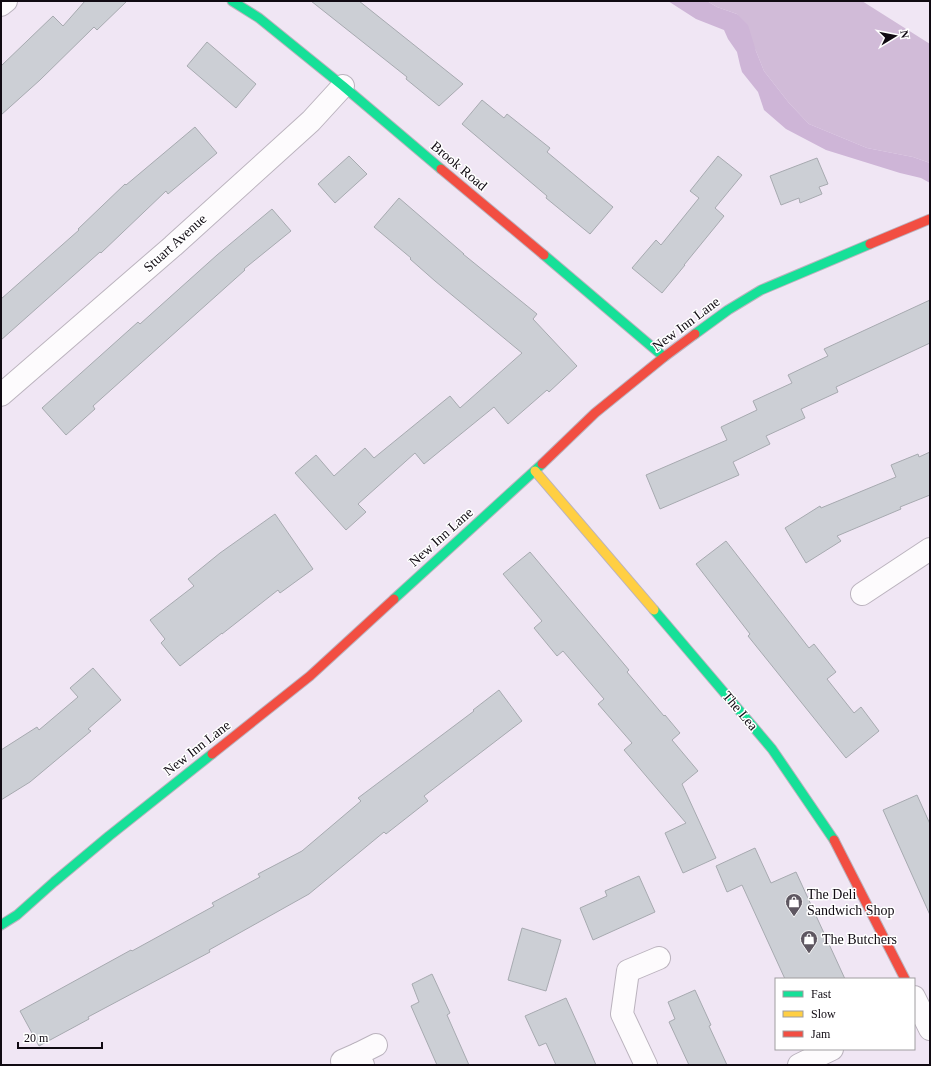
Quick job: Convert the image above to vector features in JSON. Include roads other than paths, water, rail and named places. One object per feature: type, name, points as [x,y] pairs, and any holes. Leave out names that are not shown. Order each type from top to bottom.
[{"type":"street","points":[[1,5],[6,1]]},
{"type":"street","name":"Brook Road","points":[[232,1],[259,18],[343,86],[664,357]]},
{"type":"street","name":"Stuart Avenue","points":[[1,395],[173,246],[311,121],[343,86]]},
{"type":"street","name":"New Inn Lane","points":[[1,925],[17,916],[54,882],[109,836],[310,676],[535,471],[595,413],[664,357],[728,310],[761,290],[930,219]]},
{"type":"street","name":"The Lea","points":[[535,471],[772,748],[833,838],[904,978]]},
{"type":"street","points":[[862,594],[930,549]]},
{"type":"street","points":[[646,1065],[622,1014],[628,971],[659,958]]},
{"type":"street","points":[[916,1004],[930,1029]]},
{"type":"street","points":[[799,1065],[830,1050]]},
{"type":"place","name":"The Deli Sandwich Shop","points":[[794,917]]},
{"type":"place","name":"The Butchers","points":[[809,954]]}]
